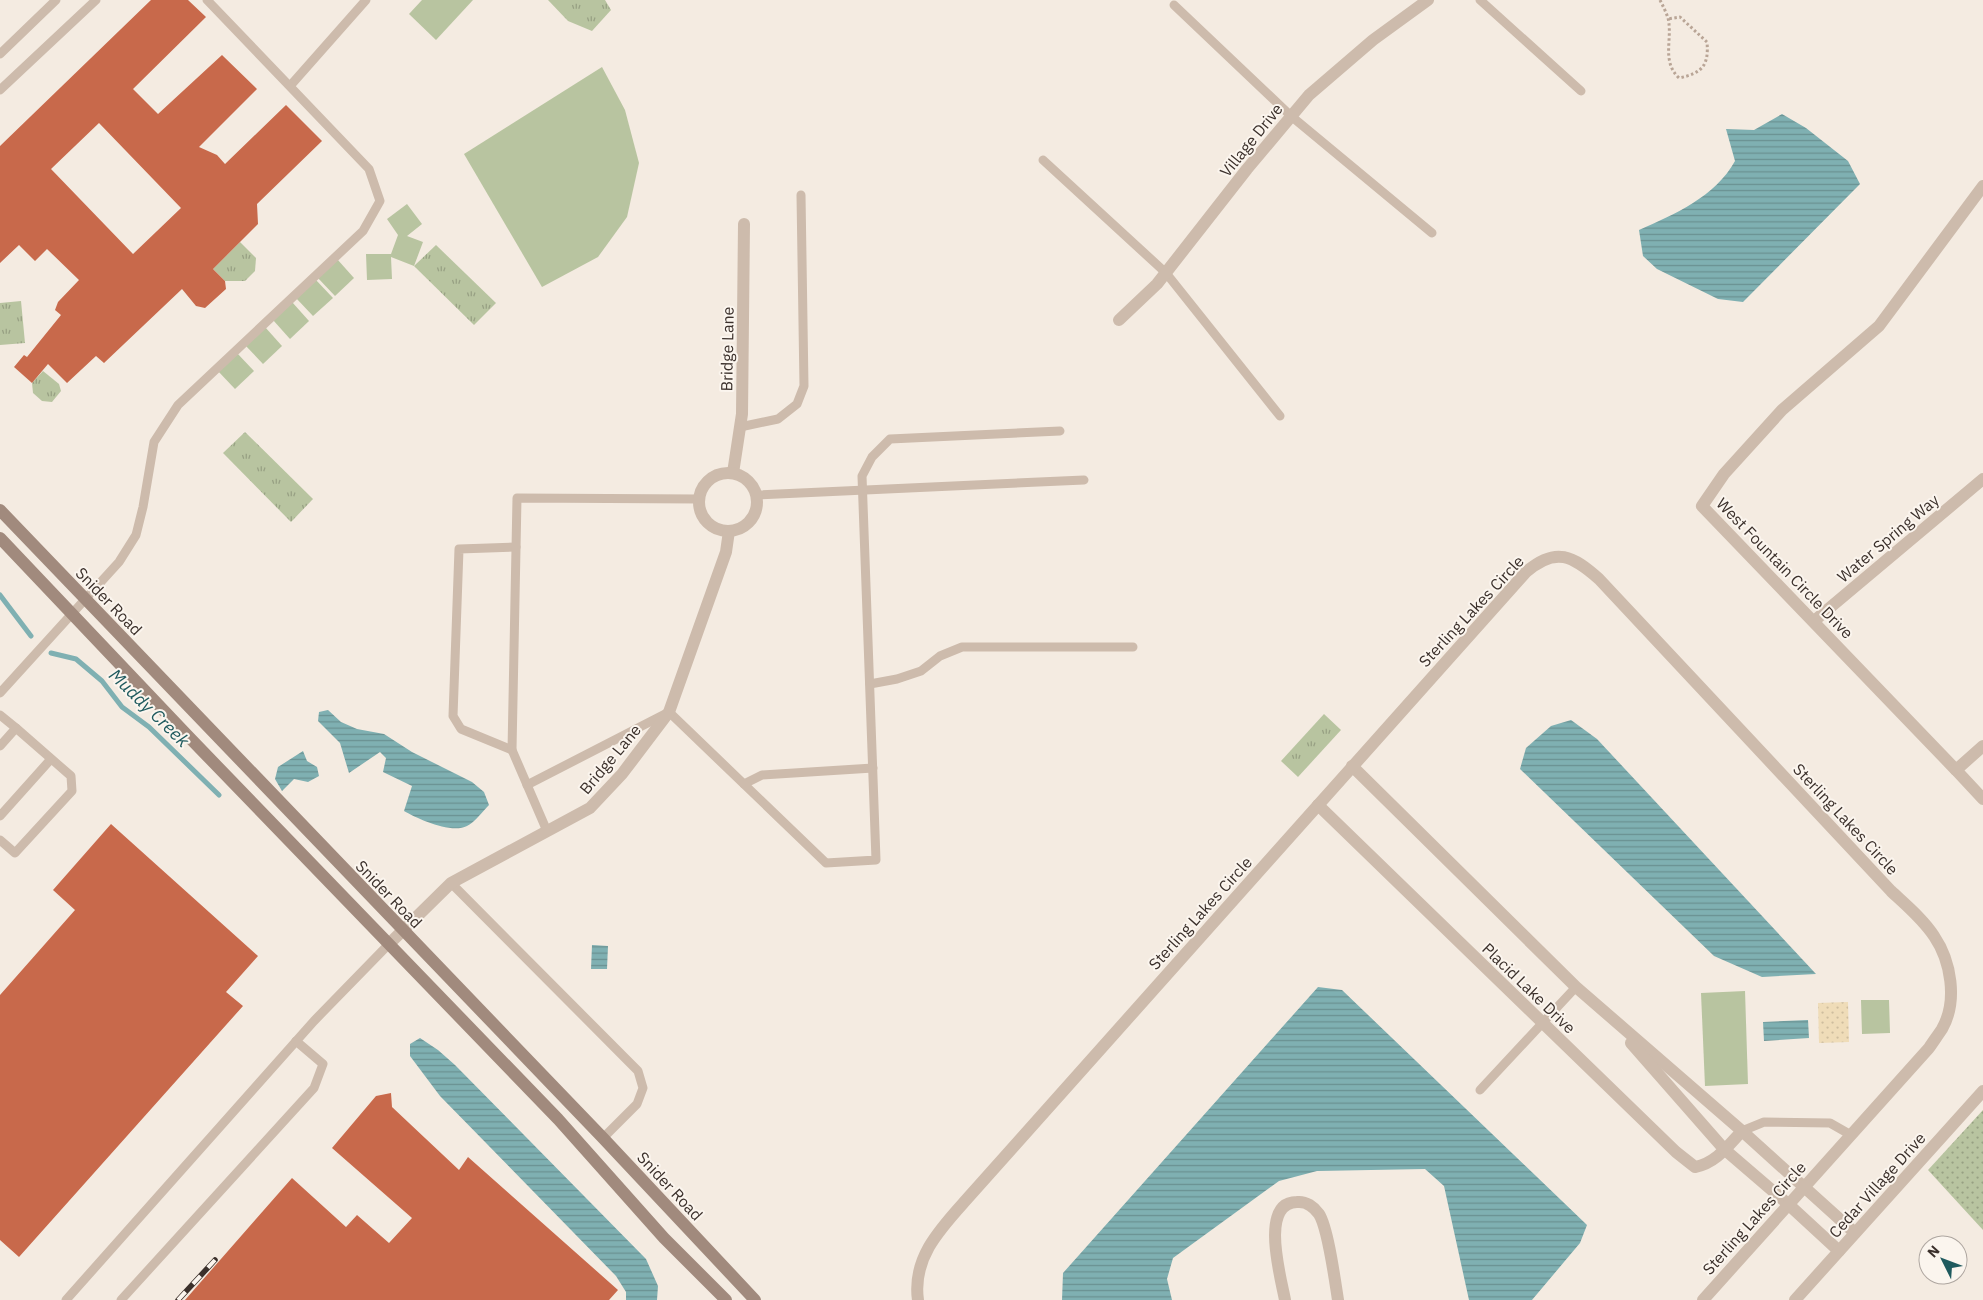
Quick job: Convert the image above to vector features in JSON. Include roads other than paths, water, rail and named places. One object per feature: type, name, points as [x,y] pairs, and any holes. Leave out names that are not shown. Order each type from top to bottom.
[{"type":"street","name":"Village Drive","points":[[1119,320],[1157,284],[1291,116],[1333,73],[1373,40],[1428,0]]},
{"type":"street","name":"West Fountain Circle Drive","points":[[1983,186],[1879,326],[1782,410],[1724,474],[1702,506],[1983,798]]},
{"type":"street","name":"Bridge Lane","points":[[733,473],[742,414],[744,224]]},
{"type":"street","points":[[733,473],[747,480],[756,495],[757,504],[752,518],[739,529],[720,530],[706,522],[701,514],[699,499],[703,487],[717,475],[733,473]]},
{"type":"street","name":"Water Spring Way","points":[[1814,621],[1983,479]]},
{"type":"street","name":"Snider Road","points":[[0,510],[402,931],[603,1138],[755,1300]]},
{"type":"street","name":"Bridge Lane","points":[[388,944],[451,883],[590,808],[622,774],[669,712],[726,552],[729,531]]},
{"type":"street","points":[[0,538],[558,1119],[664,1238],[726,1300]]},
{"type":"street","name":"Sterling Lakes Circle","points":[[918,1300],[919,1270],[925,1253],[934,1237],[1526,572],[1547,558],[1558,556],[1570,558],[1581,563],[1600,579],[1926,926],[1940,946],[1947,962],[1950,980],[1950,1005],[1943,1028],[1929,1048],[1703,1300]]},
{"type":"street","points":[[1956,770],[1983,746]]},
{"type":"street","name":"Placid Lake Drive","points":[[1352,766],[1576,987],[1742,1131],[1855,1233]]},
{"type":"street","name":"Placid Lake Drive","points":[[1318,805],[1676,1152],[1695,1167],[1706,1165],[1716,1158],[1742,1131]]},
{"type":"street","name":"Placid Lake Drive","points":[[1598,1006],[1724,1149],[1839,1251]]},
{"type":"street","name":"Cedar Village Drive","points":[[1795,1300],[1983,1091]]},
{"type":"street","points":[[1285,1300],[1274,1232],[1276,1219],[1283,1207],[1296,1201],[1310,1204],[1319,1214],[1324,1226],[1338,1300]]},
{"type":"lane","points":[[0,54],[56,0]]},
{"type":"lane","points":[[0,90],[96,0]]},
{"type":"lane","points":[[0,693],[119,562],[136,535],[143,507],[154,442],[178,405],[363,231],[380,201],[369,169],[207,0]]},
{"type":"lane","points":[[290,86],[366,0]]},
{"type":"lane","points":[[1480,0],[1581,91]]},
{"type":"lane","points":[[1174,5],[1291,116],[1432,233]]},
{"type":"lane","points":[[1043,160],[1166,273],[1280,416]]},
{"type":"lane","points":[[740,427],[778,419],[797,404],[804,386],[801,195]]},
{"type":"lane","points":[[527,785],[669,712],[826,863],[876,860],[862,476],[872,457],[890,439],[1060,431]]},
{"type":"lane","points":[[756,495],[1084,480]]},
{"type":"lane","points":[[547,831],[512,750],[517,498],[699,499]]},
{"type":"lane","points":[[512,750],[461,728],[452,716],[458,549],[516,547]]},
{"type":"lane","points":[[870,684],[897,679],[921,671],[940,656],[962,647],[1133,646]]},
{"type":"lane","points":[[0,715],[71,776],[72,791],[14,853],[0,840]]},
{"type":"lane","points":[[0,746],[16,728]]},
{"type":"lane","points":[[0,816],[51,759]]},
{"type":"lane","points":[[744,784],[762,775],[873,768]]},
{"type":"lane","points":[[451,883],[638,1071],[643,1088],[637,1104],[603,1138]]},
{"type":"lane","points":[[66,1300],[296,1041],[388,944]]},
{"type":"lane","points":[[1480,1090],[1576,987]]},
{"type":"lane","points":[[121,1300],[314,1088],[323,1064],[296,1041]]},
{"type":"lane","points":[[1742,1131],[1764,1122],[1830,1122],[1851,1135]]},
{"type":"water","points":[[1782,114],[1806,128],[1848,161],[1860,184],[1743,302],[1718,299],[1657,269],[1643,256],[1639,230],[1693,203],[1717,185],[1727,174],[1735,161],[1726,129],[1754,130]]},
{"type":"water","points":[[328,710],[341,722],[357,729],[384,734],[412,752],[472,782],[484,792],[489,805],[473,822],[460,828],[444,827],[404,811],[412,786],[383,772],[386,758],[380,752],[349,773],[340,743],[318,721],[319,712]]},
{"type":"water","points":[[1571,720],[1597,739],[1816,974],[1762,977],[1714,956],[1520,769],[1526,748],[1551,726]]},
{"type":"water","points":[[303,751],[307,761],[317,767],[319,776],[308,782],[294,779],[282,791],[275,779],[278,767]]},
{"type":"water","points":[[592,945],[608,946],[607,969],[591,969]]},
{"type":"water","points":[[1318,987],[1342,990],[1587,1225],[1580,1243],[1532,1300],[1469,1300],[1444,1186],[1425,1169],[1317,1171],[1279,1181],[1173,1258],[1167,1279],[1172,1300],[1062,1300],[1063,1273]]},
{"type":"water","points":[[1808,1020],[1809,1038],[1764,1041],[1763,1022]]},
{"type":"water","points":[[420,1038],[455,1065],[646,1259],[658,1286],[657,1300],[626,1300],[626,1292],[616,1276],[440,1096],[410,1056],[410,1044]]},
{"type":"waterway","name":"Muddy Creek","points":[[0,595],[31,636]]},
{"type":"waterway","name":"Muddy Creek","points":[[51,653],[76,659],[102,681],[122,707],[149,727],[219,795]]},
{"type":"railway","points":[[178,1300],[215,1260]]}]
